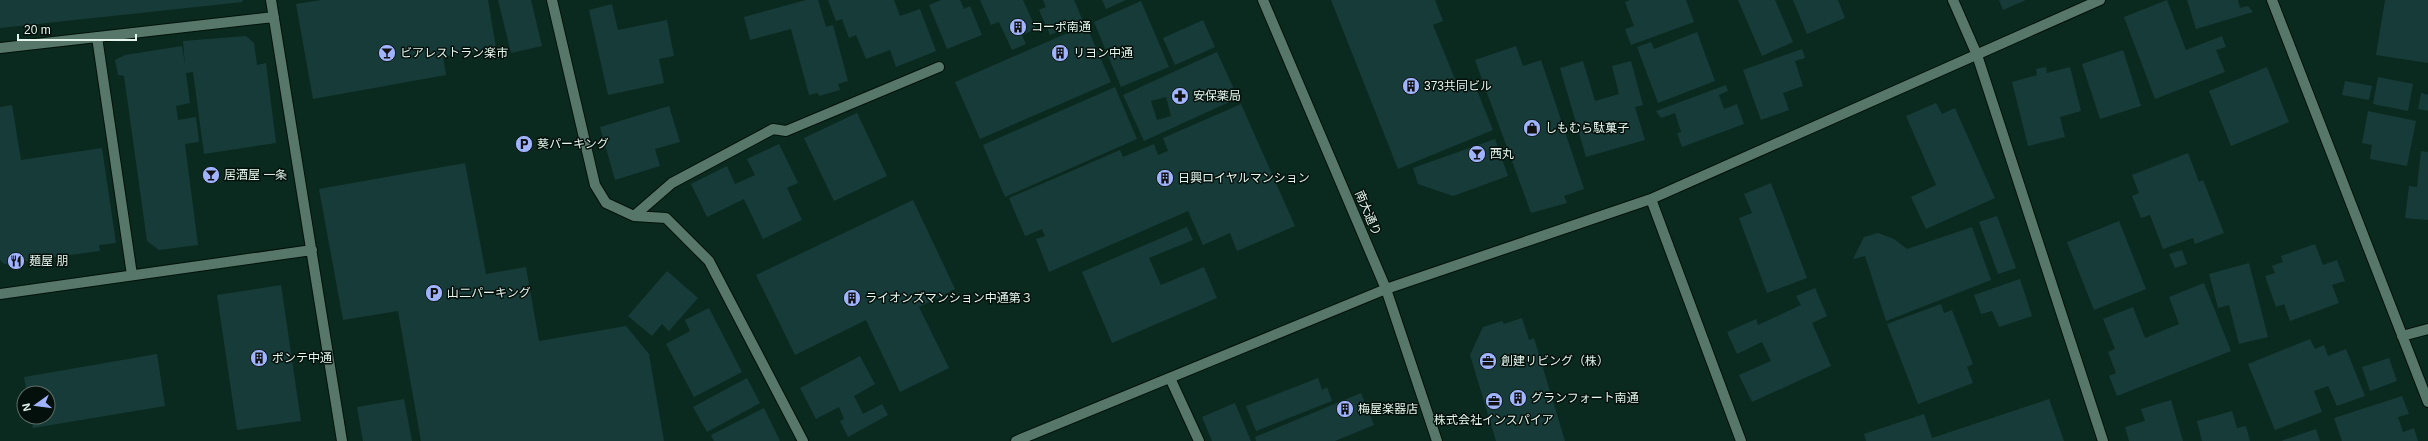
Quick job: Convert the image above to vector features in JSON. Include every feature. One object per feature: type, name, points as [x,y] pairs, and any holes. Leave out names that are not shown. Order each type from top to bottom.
[{"type":"street","points":[[271,0],[342,441]]},
{"type":"street","points":[[552,0],[595,185],[606,203],[634,216],[666,218],[709,261],[803,441]]},
{"type":"street","name":"南大通り","points":[[1263,0],[1386,289],[1437,441]]},
{"type":"street","points":[[1953,0],[1977,55],[2103,441]]},
{"type":"street","points":[[1016,441],[1386,289],[1651,199],[2100,0]]},
{"type":"street","points":[[2272,0],[2428,402]]},
{"type":"street","points":[[0,48],[274,16]]},
{"type":"street","points":[[97,37],[132,275]]},
{"type":"street","points":[[634,216],[672,183],[773,129],[786,131],[939,67]]},
{"type":"street","points":[[1651,199],[1741,441]]},
{"type":"street","points":[[0,294],[312,250]]},
{"type":"street","points":[[2402,336],[2428,330]]},
{"type":"street","points":[[1170,378],[1199,441]]},
{"type":"building","points":[[0,0],[242,0],[243,2],[0,28]]},
{"type":"building","name":"ビアレストラン楽市","points":[[321,0],[488,0],[496,48],[443,57],[446,75],[313,99],[296,4]]},
{"type":"building","points":[[498,0],[531,0],[542,46],[511,53]]},
{"type":"building","points":[[806,0],[818,0],[826,27],[833,25],[848,81],[838,84],[840,90],[819,96],[818,93],[809,95],[791,29],[750,40],[744,17]]},
{"type":"building","points":[[828,0],[894,0],[900,16],[920,9],[936,51],[896,67],[890,50],[866,59],[856,35],[849,38],[842,19],[836,21]]},
{"type":"building","points":[[941,0],[960,0],[964,9],[970,6],[982,35],[947,49],[929,5]]},
{"type":"building","name":"コーポ南通","points":[[980,0],[1023,0],[1036,29],[1022,35],[1026,44],[1012,50],[999,22],[991,25]]},
{"type":"building","points":[[1043,0],[1074,0],[1083,21],[1050,35],[1039,10],[1046,7]]},
{"type":"building","points":[[1102,0],[1126,0],[1106,9]]},
{"type":"building","name":"373共同ビル","points":[[1331,0],[1435,0],[1443,21],[1433,25],[1459,89],[1474,83],[1493,130],[1398,169]]},
{"type":"building","points":[[1630,0],[1686,0],[1694,22],[1631,45],[1625,29],[1634,26],[1625,2]]},
{"type":"building","points":[[1738,0],[1775,0],[1793,42],[1762,56]]},
{"type":"building","points":[[1793,0],[1838,0],[1845,18],[1807,34]]},
{"type":"building","points":[[1999,0],[2026,0],[2003,10]]},
{"type":"building","points":[[2167,0],[2186,50],[2222,36],[2226,47],[2216,50],[2225,72],[2155,99],[2124,17]]},
{"type":"building","points":[[2187,0],[2238,0],[2240,8],[2248,6],[2253,12],[2196,29]]},
{"type":"building","points":[[2385,0],[2428,0],[2428,63],[2376,55]]},
{"type":"building","points":[[1141,1],[1169,67],[1121,87],[1094,22]]},
{"type":"building","points":[[612,4],[618,30],[667,20],[674,56],[659,59],[664,83],[608,95],[589,10]]},
{"type":"building","points":[[1203,20],[1215,47],[1175,65],[1163,38]]},
{"type":"building","name":"リヨン中通","points":[[1086,25],[1111,82],[980,139],[955,82]]},
{"type":"building","points":[[1697,32],[1715,81],[1658,103],[1637,47],[1651,42],[1654,49]]},
{"type":"building","points":[[246,36],[254,43],[257,65],[266,63],[276,143],[204,154],[193,72],[186,73],[190,103],[176,106],[178,120],[196,117],[199,142],[185,144],[198,245],[159,250],[147,241],[124,76],[118,75],[115,60],[125,55],[182,46],[185,65],[183,41]]},
{"type":"building","name":"しもむら駄菓子","points":[[1516,46],[1523,66],[1541,60],[1584,189],[1564,196],[1567,203],[1531,213],[1475,60]]},
{"type":"building","points":[[1802,49],[1805,58],[1795,61],[1803,86],[1783,93],[1789,110],[1761,120],[1743,70]]},
{"type":"building","points":[[2123,50],[2141,106],[2100,119],[2082,64]]},
{"type":"building","name":"安保薬局","points":[[1217,52],[1238,98],[1144,141],[1123,95]],"holes":[[[1166,97],[1171,116],[1157,120],[1151,101]]]},
{"type":"building","points":[[1583,61],[1595,101],[1619,94],[1612,66],[1631,61],[1643,105],[1635,107],[1645,140],[1586,157],[1560,68]]},
{"type":"building","points":[[2046,67],[2047,73],[2070,67],[2081,111],[2060,117],[2065,137],[2028,146],[2012,82],[2037,75],[2036,69]]},
{"type":"building","points":[[2267,67],[2289,122],[2231,146],[2209,91]]},
{"type":"building","points":[[2378,77],[2413,84],[2408,111],[2373,104]]},
{"type":"building","points":[[2345,81],[2372,86],[2369,100],[2342,95]]},
{"type":"building","points":[[1726,85],[1728,91],[1719,95],[1724,109],[1737,104],[1744,124],[1682,147],[1677,133],[1681,132],[1675,113],[1661,118],[1656,111]]},
{"type":"building","points":[[1115,87],[1137,139],[1005,197],[983,145]]},
{"type":"building","points":[[2421,93],[2428,95],[2428,111],[2418,109]]},
{"type":"building","points":[[1936,103],[1942,114],[1955,108],[1995,198],[1926,229],[1911,197],[1936,185],[1906,116]]},
{"type":"building","name":"日興ロイヤルマンション","points":[[1241,104],[1295,226],[1237,251],[1230,233],[1203,245],[1188,211],[1049,272],[1036,239],[1045,236],[1042,229],[1025,236],[1009,198],[1120,150],[1123,157],[1154,144],[1158,155],[1168,151],[1163,138]]},
{"type":"building","points":[[12,105],[21,160],[102,148],[116,243],[99,245],[100,251],[4,264],[0,260],[0,107]]},
{"type":"building","points":[[669,106],[680,142],[655,149],[660,166],[615,180],[600,127]]},
{"type":"building","points":[[2368,111],[2416,121],[2407,166],[2370,159],[2372,145],[2362,143]]},
{"type":"building","points":[[857,113],[887,176],[834,201],[804,138]]},
{"type":"building","name":"西丸","points":[[1495,139],[1508,176],[1453,196],[1418,184],[1413,168]]},
{"type":"building","points":[[779,144],[798,183],[787,188],[802,220],[763,239],[744,199],[707,217],[691,184],[727,166],[735,184],[755,175],[747,159]]},
{"type":"building","points":[[2421,151],[2428,152],[2428,220],[2405,218],[2409,186],[2417,187]]},
{"type":"building","points":[[2188,153],[2199,182],[2203,180],[2224,233],[2195,244],[2193,238],[2163,249],[2150,215],[2141,218],[2132,196],[2139,193],[2132,175]]},
{"type":"building","name":"山二パーキング","points":[[465,163],[486,274],[526,267],[539,341],[626,326],[649,354],[664,441],[421,441],[398,311],[343,320],[319,189]]},
{"type":"building","points":[[1771,183],[1807,278],[1767,293],[1739,218],[1752,213],[1744,194]]},
{"type":"building","name":"ライオンズマンション中通第３","points":[[913,200],[955,289],[919,307],[949,368],[900,392],[866,320],[795,355],[756,275]]},
{"type":"building","points":[[1997,216],[2016,268],[1998,274],[1979,222]]},
{"type":"building","points":[[2119,221],[2146,289],[2094,310],[2067,242]]},
{"type":"building","points":[[1187,227],[1193,240],[1149,258],[1161,285],[1204,267],[1217,298],[1112,343],[1082,272]]},
{"type":"building","points":[[1972,227],[1991,280],[1886,321],[1865,256],[1853,259],[1864,237],[1878,233],[1894,239],[1907,249]]},
{"type":"building","points":[[2315,244],[2323,265],[2337,260],[2345,281],[2332,285],[2339,303],[2290,321],[2284,304],[2276,307],[2265,276],[2275,273],[2272,266],[2283,262],[2281,256]]},
{"type":"building","points":[[2182,250],[2187,264],[2175,268],[2169,254]]},
{"type":"building","points":[[2249,263],[2268,337],[2239,344],[2229,305],[2218,308],[2209,274]]},
{"type":"building","points":[[667,271],[698,298],[669,331],[662,324],[652,336],[628,316]]},
{"type":"building","points":[[2020,279],[2032,316],[1999,327],[1992,311],[1981,314],[1974,295]]},
{"type":"building","points":[[2204,283],[2231,351],[2117,396],[2109,376],[2116,373],[2108,352],[2115,349],[2103,319],[2133,307],[2145,338],[2179,324],[2169,297]]},
{"type":"building","name":"ポンテ中通","points":[[281,285],[301,421],[237,430],[217,295]]},
{"type":"building","points":[[1815,288],[1827,316],[1812,323],[1831,366],[1752,402],[1739,375],[1771,361],[1762,342],[1737,354],[1727,332],[1756,319],[1758,325],[1801,305],[1796,296]]},
{"type":"building","points":[[1941,304],[1944,313],[1952,310],[1973,364],[1967,367],[1973,383],[1918,404],[1887,324]]},
{"type":"building","points":[[709,308],[742,372],[694,397],[666,344],[690,331],[685,320]]},
{"type":"building","name":"グランフォート南通","points":[[1522,318],[1529,340],[1534,338],[1565,441],[1496,441],[1470,355],[1483,327],[1502,321],[1504,324]]},
{"type":"building","points":[[2310,339],[2315,349],[2324,345],[2328,356],[2346,349],[2365,396],[2337,406],[2328,386],[2314,391],[2322,412],[2275,430],[2248,364]]},
{"type":"building","points":[[157,354],[165,406],[56,424],[56,385],[26,385],[24,377]]},
{"type":"building","points":[[860,356],[875,384],[854,396],[863,414],[882,404],[888,415],[848,437],[840,421],[844,419],[839,407],[816,419],[800,388]]},
{"type":"building","points":[[2389,358],[2397,381],[2370,391],[2362,367]]},
{"type":"building","points":[[747,378],[760,403],[707,432],[693,407]]},
{"type":"building","name":"梅屋楽器店","points":[[1318,378],[1322,390],[1327,387],[1332,401],[1256,431],[1246,406]]},
{"type":"building","name":"梅屋楽器店","points":[[1361,393],[1374,425],[1335,441],[1256,441],[1255,437]]},
{"type":"building","points":[[2402,396],[2409,414],[2398,417],[2403,432],[2414,428],[2418,441],[2342,441],[2334,418]]},
{"type":"building","points":[[404,399],[412,441],[363,441],[357,407]]},
{"type":"building","points":[[2049,399],[2064,441],[1866,441],[1864,434],[1924,414],[1932,438]]},
{"type":"building","points":[[2171,400],[2183,441],[2129,441],[2125,427],[2145,421],[2141,409]]},
{"type":"building","points":[[1235,403],[1251,441],[1212,441],[1202,417]]},
{"type":"building","points":[[764,408],[780,441],[714,441],[711,435]]},
{"type":"building","points":[[2232,411],[2237,428],[2246,426],[2250,441],[2202,441],[2197,421]]},
{"type":"building","points":[[32,425],[51,425],[33,428]]},
{"type":"building","points":[[2316,429],[2320,441],[2281,441]]},
{"type":"place","name":"コーポ南通","points":[[1018,27]]},
{"type":"place","name":"ビアレストラン楽市","points":[[387,53]]},
{"type":"place","name":"リヨン中通","points":[[1060,53]]},
{"type":"place","name":"373共同ビル","points":[[1411,86]]},
{"type":"place","name":"安保薬局","points":[[1180,96]]},
{"type":"place","name":"しもむら駄菓子","points":[[1532,128]]},
{"type":"place","name":"葵パーキング","points":[[524,144]]},
{"type":"place","name":"西丸","points":[[1477,154]]},
{"type":"place","name":"居酒屋 一条","points":[[211,175]]},
{"type":"place","name":"日興ロイヤルマンション","points":[[1165,178]]},
{"type":"place","name":"麺屋 朋","points":[[16,261]]},
{"type":"place","name":"山二パーキング","points":[[434,293]]},
{"type":"place","name":"ライオンズマンション中通第３","points":[[852,298]]},
{"type":"place","name":"ポンテ中通","points":[[259,358]]},
{"type":"place","name":"創建リビング（株）","points":[[1488,361]]},
{"type":"place","name":"グランフォート南通","points":[[1518,398]]},
{"type":"place","name":"株式会社インスパイア","points":[[1494,401]]},
{"type":"place","name":"梅屋楽器店","points":[[1345,409]]}]
